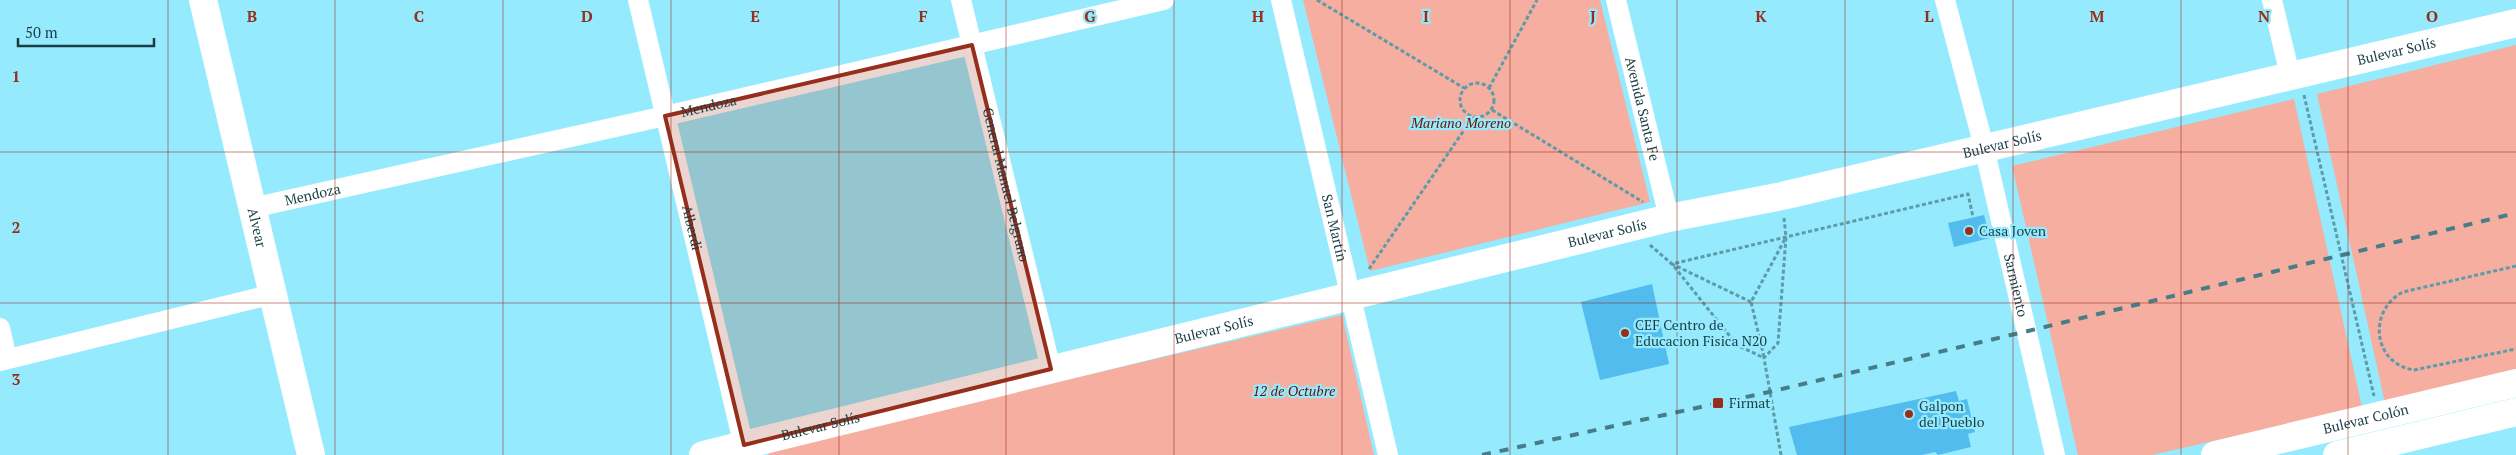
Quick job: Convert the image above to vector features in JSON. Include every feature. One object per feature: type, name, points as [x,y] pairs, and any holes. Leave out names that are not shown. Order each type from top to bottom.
[{"type":"street","name":"Alvear","points":[[203,0],[311,455]]},
{"type":"street","name":"Alberdi","points":[[638,0],[745,450]]},
{"type":"street","name":"General Manuel Belgrano","points":[[961,0],[1051,369]]},
{"type":"street","name":"Mendoza","points":[[252,208],[665,116],[1164,0]]},
{"type":"street","name":"San Martín","points":[[1280,0],[1388,455]]},
{"type":"street","name":"Avenida Santa Fe","points":[[1616,0],[1669,218]]},
{"type":"street","name":"Sarmiento","points":[[1945,0],[1984,147],[2055,455]]},
{"type":"street","points":[[2272,0],[2294,74]]},
{"type":"street","name":"Bulevar Solís","points":[[703,455],[745,450],[1051,369],[1669,218],[1782,196],[2516,23]]},
{"type":"street","points":[[0,328],[3,360],[273,294]]},
{"type":"street","name":"Bulevar Colón","points":[[2215,455],[2516,383]]},
{"type":"street","name":"Bulevar Colón","points":[[2337,455],[2369,451],[2516,412]]},
{"type":"street","points":[[2369,451],[2370,418]]},
{"type":"path","points":[[1317,0],[1464,88]]},
{"type":"path","points":[[1489,88],[1537,0]]},
{"type":"path","points":[[2294,74],[2370,418]]},
{"type":"path","points":[[1477,83],[1489,88],[1494,98],[1492,110],[1483,116],[1473,117],[1463,111],[1460,99],[1464,88],[1477,83]]},
{"type":"path","points":[[1492,110],[1669,218]]},
{"type":"path","points":[[1351,295],[1473,117]]},
{"type":"path","points":[[1672,264],[1968,194],[1974,217]]},
{"type":"path","points":[[1764,358],[1778,343],[1786,238],[1782,196]]},
{"type":"path","points":[[1631,228],[1672,264],[1737,345],[1764,358]]},
{"type":"path","points":[[1781,455],[1764,358],[1751,302],[1786,238]]},
{"type":"path","points":[[1672,264],[1751,302]]},
{"type":"path","points":[[2516,266],[2404,292],[2388,303],[2379,321],[2378,329],[2382,348],[2388,356],[2405,368],[2414,370],[2516,349]]},
{"type":"highlighted area","points":[[972,45],[1051,369],[744,445],[665,116]]},
{"type":"green space","name":"Mariano Moreno","points":[[1303,0],[1600,0],[1650,202],[1370,271]]},
{"type":"green space","points":[[2516,45],[2516,372],[2385,403],[2317,94]]},
{"type":"green space","points":[[2294,99],[2362,407],[2152,455],[2078,455],[2012,166]]},
{"type":"green space","name":"12 de Octubre","points":[[1342,315],[1374,455],[769,455],[768,450]]},
{"type":"building","name":"Casa Joven","points":[[1984,215],[1990,238],[1954,247],[1948,223]]},
{"type":"building","name":"CEF Centro de Educacion Fisica N20","points":[[1652,284],[1669,364],[1600,380],[1581,302]]},
{"type":"building","name":"Galpon del Pueblo","points":[[1956,391],[1959,401],[1967,399],[1975,432],[1968,434],[1971,447],[1938,455],[1935,452],[1922,455],[1797,455],[1789,427]]},
{"type":"railway","points":[[1482,455],[1769,392],[2516,213]]},
{"type":"place","name":"Casa Joven","points":[[1969,231]]},
{"type":"place","name":"CEF Centro de Educacion Fisica N20","points":[[1625,333]]},
{"type":"place","name":"Firmat","points":[[1718,403]]},
{"type":"place","name":"Galpon del Pueblo","points":[[1909,414]]}]
